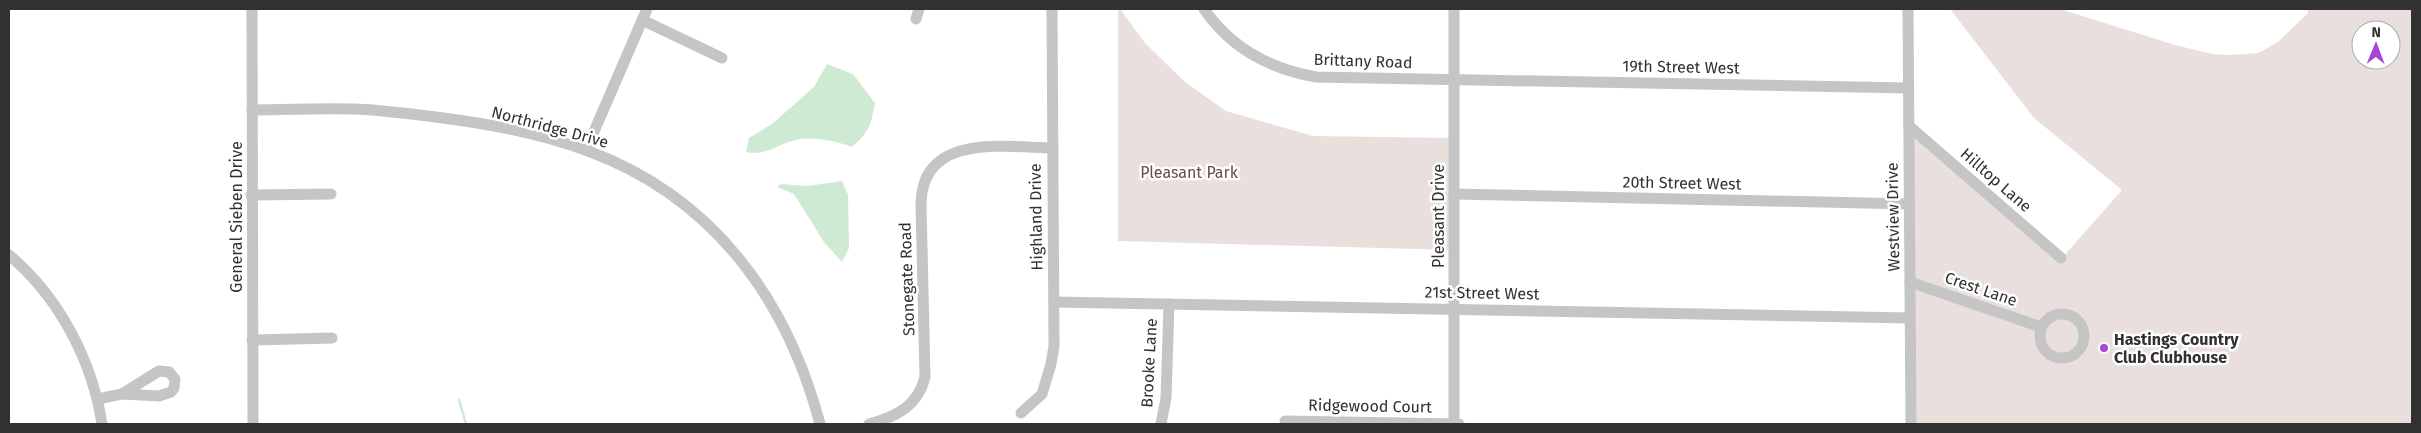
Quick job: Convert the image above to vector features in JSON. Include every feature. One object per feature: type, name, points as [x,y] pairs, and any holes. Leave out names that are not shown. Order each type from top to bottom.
[{"type":"street","name":"General Sieben Drive","points":[[252,9],[253,424]]},
{"type":"street","points":[[586,150],[647,9]]},
{"type":"street","name":"Highland Drive","points":[[1021,413],[1042,394],[1054,346],[1052,9]]},
{"type":"street","name":"Brittany Road","points":[[1204,9],[1223,32],[1238,46],[1270,64],[1300,74],[1316,77],[1454,79]]},
{"type":"street","name":"Pleasant Drive","points":[[1454,9],[1454,424]]},
{"type":"street","name":"Westview Drive","points":[[1908,9],[1911,424]]},
{"type":"street","points":[[642,20],[722,58]]},
{"type":"street","name":"19th Street West","points":[[1454,79],[1908,88]]},
{"type":"street","name":"Northridge Drive","points":[[252,110],[372,110],[490,126],[586,150],[622,166],[655,185],[702,220],[730,248],[762,289],[788,333],[804,369],[820,424]]},
{"type":"street","name":"Hilltop Lane","points":[[1909,126],[2062,258]]},
{"type":"street","name":"Stonegate Road","points":[[869,424],[888,419],[905,409],[918,395],[926,377],[921,204],[924,183],[932,169],[951,153],[967,148],[1052,148]]},
{"type":"street","points":[[251,195],[331,194]]},
{"type":"street","name":"20th Street West","points":[[1454,194],[1909,204]]},
{"type":"street","points":[[9,255],[38,282],[53,303],[83,356],[98,399],[102,424]]},
{"type":"street","name":"Crest Lane","points":[[1910,282],[2041,327]]},
{"type":"street","name":"21st Street West","points":[[1054,302],[1910,318]]},
{"type":"street","name":"Brooke Lane","points":[[1161,424],[1166,398],[1168,304]]},
{"type":"street","points":[[252,340],[332,338]]},
{"type":"street","points":[[98,399],[122,394]]},
{"type":"street","name":"Ridgewood Court","points":[[1285,421],[1459,424]]},
{"type":"green space","name":"Pleasant Park","points":[[1118,9],[1120,9],[1145,43],[1185,82],[1226,111],[1313,136],[1454,138],[1454,250],[1118,241]]},
{"type":"green space","points":[[1950,9],[2060,9],[2175,45],[2212,54],[2231,55],[2258,53],[2278,42],[2308,13],[2308,9],[2412,9],[2412,424],[1911,424],[1909,126],[2062,258],[2122,190],[2034,118]]},
{"type":"shaded area","points":[[827,64],[853,74],[875,103],[870,123],[862,137],[852,147],[831,141],[802,139],[760,153],[746,152],[749,138],[772,124],[814,87]]},
{"type":"shaded area","points":[[842,181],[848,195],[849,248],[842,262],[824,242],[794,194],[777,187],[781,184],[807,186]]},
{"type":"waterway","points":[[459,400],[466,424]]},
{"type":"place","name":"Hastings Country Club Clubhouse","points":[[2104,348]]}]
